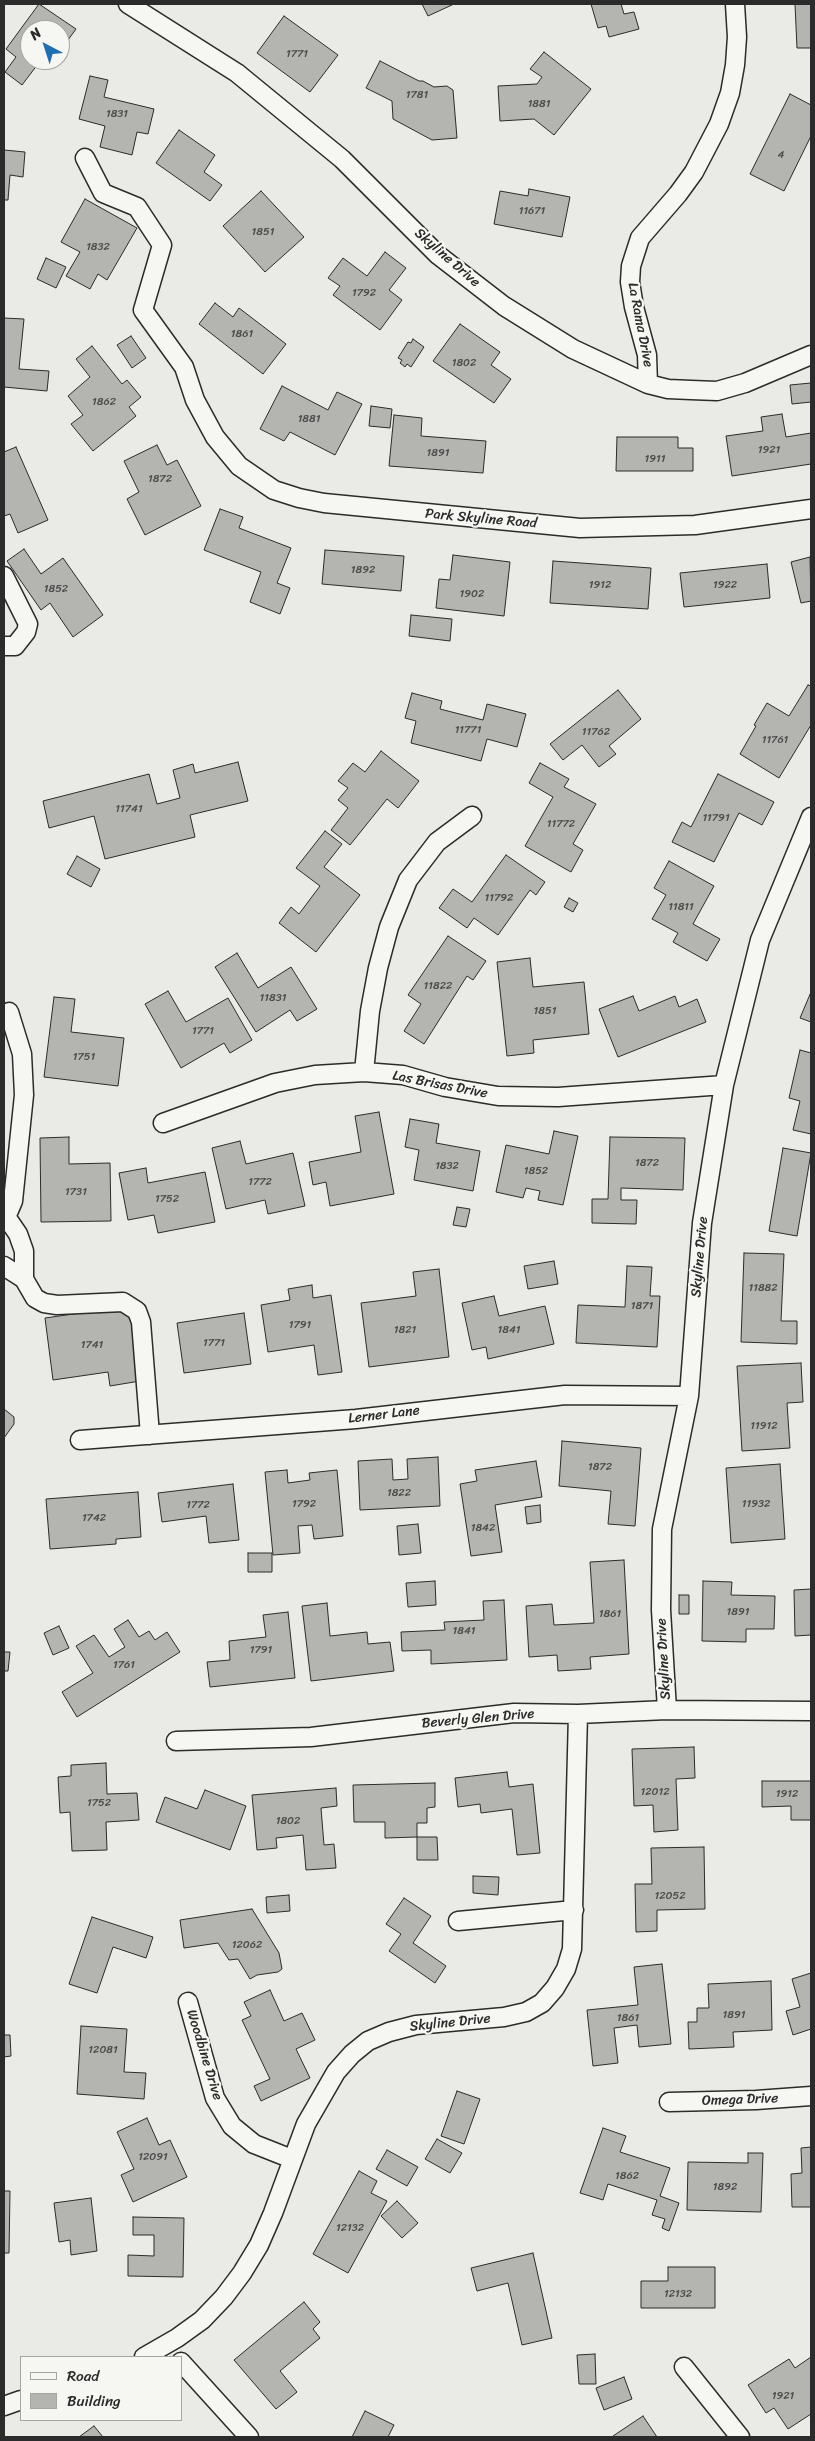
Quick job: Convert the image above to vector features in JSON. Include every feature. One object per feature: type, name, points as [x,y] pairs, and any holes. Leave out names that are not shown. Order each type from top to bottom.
[{"type":"street","name":"Skyline Drive","points":[[128,4],[237,73],[342,159],[438,254],[504,306],[574,349],[648,384],[668,389],[717,391],[745,382],[811,355]]},
{"type":"street","name":"La Rama Drive","points":[[648,384],[647,355],[634,306],[631,266],[640,238],[678,194],[694,172],[719,124],[730,93],[735,65],[737,37],[735,4]]},
{"type":"street","name":"Park Skyline Road","points":[[84,158],[103,193],[138,207],[162,245],[143,310],[184,367],[195,400],[215,437],[239,466],[274,490],[324,503],[580,528],[695,525],[811,509]]},
{"type":"street","points":[[4,576],[28,624],[26,632],[9,646]]},
{"type":"street","points":[[364,1072],[370,1011],[378,968],[389,927],[408,880],[437,842],[472,816]]},
{"type":"street","name":"Skyline Drive","points":[[667,1710],[661,1610],[662,1529],[689,1396],[702,1223],[724,1085],[760,940],[811,818]]},
{"type":"street","points":[[9,1012],[22,1054],[24,1095],[13,1201],[5,1220],[18,1234],[24,1251],[24,1279]]},
{"type":"street","name":"Las Brisas Drive","points":[[163,1122],[275,1083],[315,1074],[364,1072],[403,1075],[445,1086],[498,1096],[558,1097],[724,1085]]},
{"type":"street","points":[[4,1266],[24,1279],[35,1298],[44,1303],[57,1305],[123,1302],[137,1311],[141,1322],[150,1435]]},
{"type":"street","name":"Lerner Lane","points":[[80,1440],[356,1419],[565,1395],[689,1396]]},
{"type":"street","name":"Beverly Glen Drive","points":[[176,1741],[311,1737],[514,1713],[578,1714],[667,1710],[811,1711]]},
{"type":"street","name":"Skyline Drive","points":[[149,2356],[172,2351],[224,2297],[242,2274],[259,2245],[306,2124],[323,2092],[352,2054],[368,2041],[389,2032],[416,2025],[504,2018],[526,2012],[542,2003],[555,1988],[566,1969],[572,1948],[578,1714]]},
{"type":"street","points":[[458,1921],[574,1910]]},
{"type":"street","name":"Woodbine Drive","points":[[188,2002],[215,2098],[232,2126],[254,2144],[292,2160]]},
{"type":"street","name":"Omega Drive","points":[[669,2102],[756,2100],[811,2096]]},
{"type":"street","points":[[182,2363],[249,2437]]},
{"type":"street","points":[[684,2367],[740,2437]]},
{"type":"street","points":[[4,2406],[20,2400]]},
{"type":"building","points":[[39,4],[63,20],[27,20]]},
{"type":"building","points":[[422,4],[454,4],[428,16]]},
{"type":"building","points":[[591,4],[621,4],[624,14],[634,12],[639,29],[609,37],[606,26],[598,28]]},
{"type":"building","points":[[795,4],[811,4],[811,48],[797,48]]},
{"type":"building","points":[[284,16],[338,55],[310,92],[257,53]]},
{"type":"building","points":[[70,25],[76,29],[70,37]]},
{"type":"building","points":[[20,30],[20,70],[33,70],[22,85],[5,72],[16,57],[6,49]]},
{"type":"building","points":[[544,52],[591,89],[554,135],[534,119],[500,121],[498,86],[537,84],[542,77],[530,69]]},
{"type":"building","points":[[380,61],[434,87],[447,86],[453,90],[457,138],[432,140],[393,119],[392,101],[366,88]]},
{"type":"building","points":[[90,76],[108,80],[104,97],[154,109],[148,134],[137,132],[132,155],[100,147],[105,126],[79,119]]},
{"type":"building","points":[[790,94],[811,105],[811,136],[784,191],[750,174]]},
{"type":"building","points":[[179,130],[215,155],[204,172],[222,185],[210,201],[156,163]]},
{"type":"building","points":[[4,150],[25,152],[23,177],[10,175],[8,200],[4,200]]},
{"type":"building","points":[[529,189],[570,197],[562,237],[494,224],[500,191],[528,196]]},
{"type":"building","points":[[261,191],[304,237],[265,272],[223,226]]},
{"type":"building","points":[[85,199],[137,228],[107,280],[98,274],[90,289],[66,276],[80,252],[61,242]]},
{"type":"building","points":[[385,252],[406,268],[389,290],[402,300],[380,330],[333,295],[340,286],[328,278],[343,258],[367,276]]},
{"type":"building","points":[[46,258],[66,267],[56,288],[37,279]]},
{"type":"building","points":[[215,303],[233,317],[239,308],[286,344],[263,374],[199,324]]},
{"type":"building","points":[[4,318],[24,319],[19,369],[49,371],[47,391],[4,387]]},
{"type":"building","points":[[460,324],[500,352],[491,365],[511,379],[494,403],[433,361]]},
{"type":"building","points":[[131,336],[146,358],[132,368],[117,345]]},
{"type":"building","points":[[413,339],[424,347],[411,367],[407,364],[405,367],[400,363],[402,360],[398,358],[408,342],[411,343]]},
{"type":"building","points":[[92,346],[122,384],[127,380],[141,397],[129,407],[136,416],[93,451],[71,424],[83,415],[68,396],[90,377],[76,359]]},
{"type":"building","points":[[811,383],[811,402],[792,404],[790,385]]},
{"type":"building","points":[[282,386],[328,410],[337,392],[362,404],[335,455],[290,432],[284,441],[260,429]]},
{"type":"building","points":[[371,406],[392,409],[390,428],[369,426]]},
{"type":"building","points":[[782,414],[786,437],[811,433],[811,464],[732,476],[726,436],[763,431],[761,417]]},
{"type":"building","points":[[394,415],[422,418],[421,436],[486,441],[483,473],[389,466]]},
{"type":"building","points":[[617,437],[678,437],[678,448],[693,448],[693,471],[616,471]]},
{"type":"building","points":[[157,445],[167,465],[177,460],[201,506],[145,535],[127,499],[139,492],[124,461]]},
{"type":"building","points":[[16,447],[48,520],[18,533],[10,514],[4,516],[4,452]]},
{"type":"building","points":[[220,509],[243,517],[239,528],[291,548],[277,583],[290,588],[280,614],[250,602],[261,572],[204,550]]},
{"type":"building","points":[[24,549],[41,574],[63,558],[103,615],[73,637],[50,603],[41,610],[7,561]]},
{"type":"building","points":[[325,550],[404,556],[401,591],[322,584]]},
{"type":"building","points":[[453,555],[510,562],[504,616],[436,608],[439,579],[450,580]]},
{"type":"building","points":[[810,557],[811,601],[801,603],[791,562]]},
{"type":"building","points":[[553,561],[651,568],[648,609],[550,603]]},
{"type":"building","points":[[767,564],[770,598],[684,607],[680,573]]},
{"type":"building","points":[[411,615],[452,619],[450,641],[409,636]]},
{"type":"building","points":[[808,685],[811,686],[811,725],[779,778],[740,754],[767,703],[789,716]]},
{"type":"building","points":[[618,690],[641,719],[609,746],[616,754],[599,767],[582,745],[563,760],[550,744]]},
{"type":"building","points":[[412,693],[442,701],[440,709],[483,720],[487,704],[526,714],[517,747],[487,739],[481,761],[411,743],[416,721],[405,718]]},
{"type":"building","points":[[381,751],[419,781],[398,808],[387,799],[350,845],[331,830],[348,808],[338,800],[348,788],[338,781],[353,763],[365,772]]},
{"type":"building","points":[[238,762],[248,801],[190,815],[195,837],[105,859],[94,816],[49,828],[43,801],[149,774],[157,804],[180,798],[173,770],[193,764],[195,773]]},
{"type":"building","points":[[540,763],[569,779],[564,787],[596,804],[573,844],[583,850],[571,872],[525,846],[553,797],[529,783]]},
{"type":"building","points":[[718,774],[774,802],[762,825],[739,813],[714,862],[672,842],[682,822],[691,827]]},
{"type":"building","points":[[325,831],[342,844],[324,867],[360,895],[316,952],[279,923],[291,907],[299,914],[320,886],[296,868]]},
{"type":"building","points":[[506,855],[545,882],[536,895],[530,890],[498,935],[474,918],[467,928],[439,908],[453,889],[472,902]]},
{"type":"building","points":[[77,856],[100,869],[91,887],[67,874]]},
{"type":"building","points":[[669,861],[714,886],[693,924],[720,939],[707,961],[673,942],[678,933],[652,919],[666,895],[654,888]]},
{"type":"building","points":[[569,898],[578,903],[573,912],[564,907]]},
{"type":"building","points":[[448,936],[486,961],[473,980],[467,976],[424,1044],[404,1031],[421,1004],[408,995]]},
{"type":"building","points":[[237,953],[258,988],[291,967],[317,1009],[297,1021],[290,1010],[256,1032],[215,967]]},
{"type":"building","points":[[530,958],[533,987],[584,982],[589,1034],[533,1040],[534,1053],[507,1056],[497,962]]},
{"type":"building","points":[[168,991],[186,1022],[228,998],[252,1040],[230,1053],[224,1043],[181,1068],[145,1004]]},
{"type":"building","points":[[811,992],[811,1022],[800,1018]]},
{"type":"building","points":[[633,996],[639,1011],[675,996],[679,1007],[697,999],[706,1022],[618,1057],[599,1009]]},
{"type":"building","points":[[54,997],[75,999],[71,1032],[124,1038],[118,1086],[44,1077]]},
{"type":"building","points":[[800,1050],[811,1053],[811,1134],[793,1130],[800,1101],[789,1098]]},
{"type":"building","points":[[379,1112],[394,1194],[330,1206],[326,1182],[313,1185],[309,1162],[361,1152],[355,1116]]},
{"type":"building","points":[[410,1119],[439,1124],[436,1143],[480,1151],[473,1191],[414,1180],[419,1150],[405,1147]]},
{"type":"building","points":[[554,1131],[578,1136],[563,1205],[538,1200],[540,1191],[526,1188],[523,1198],[496,1192],[506,1145],[549,1154]]},
{"type":"building","points":[[69,1137],[69,1164],[110,1163],[111,1221],[41,1222],[40,1138]]},
{"type":"building","points":[[610,1137],[685,1138],[683,1190],[621,1188],[621,1200],[637,1200],[636,1224],[592,1223],[592,1199],[608,1199]]},
{"type":"building","points":[[240,1141],[246,1164],[293,1153],[305,1206],[268,1214],[265,1200],[226,1209],[212,1148]]},
{"type":"building","points":[[783,1148],[811,1153],[797,1236],[769,1231]]},
{"type":"building","points":[[146,1168],[148,1183],[205,1172],[215,1222],[158,1233],[154,1215],[128,1220],[119,1173]]},
{"type":"building","points":[[457,1207],[470,1209],[466,1227],[453,1225]]},
{"type":"building","points":[[744,1253],[784,1254],[781,1321],[797,1321],[797,1344],[741,1342]]},
{"type":"building","points":[[554,1261],[558,1284],[528,1289],[524,1266]]},
{"type":"building","points":[[627,1266],[652,1267],[650,1296],[660,1296],[657,1347],[576,1343],[578,1305],[625,1307]]},
{"type":"building","points":[[439,1269],[449,1357],[369,1367],[361,1303],[416,1296],[413,1272]]},
{"type":"building","points":[[312,1285],[313,1298],[331,1295],[342,1372],[318,1375],[314,1345],[268,1352],[261,1305],[290,1300],[288,1289]]},
{"type":"building","points":[[494,1296],[499,1316],[545,1306],[554,1344],[488,1359],[486,1347],[472,1350],[462,1303]]},
{"type":"building","points":[[130,1306],[140,1381],[110,1386],[108,1372],[53,1380],[45,1318]]},
{"type":"building","points":[[244,1313],[251,1364],[184,1373],[177,1323]]},
{"type":"building","points":[[801,1363],[803,1402],[787,1403],[790,1448],[742,1451],[737,1366]]},
{"type":"building","points":[[4,1409],[14,1417],[14,1424],[4,1438]]},
{"type":"building","points":[[562,1441],[641,1448],[635,1526],[608,1524],[611,1491],[559,1486]]},
{"type":"building","points":[[438,1457],[440,1506],[360,1510],[358,1461],[392,1459],[393,1480],[408,1479],[407,1459]]},
{"type":"building","points":[[536,1461],[542,1497],[495,1505],[502,1552],[471,1556],[460,1484],[477,1481],[475,1470]]},
{"type":"building","points":[[780,1464],[785,1539],[731,1543],[726,1468]]},
{"type":"building","points":[[287,1470],[288,1483],[310,1480],[309,1473],[337,1470],[343,1536],[314,1539],[312,1525],[298,1526],[300,1553],[273,1555],[265,1472]]},
{"type":"building","points":[[233,1484],[239,1540],[209,1543],[206,1516],[162,1522],[158,1493]]},
{"type":"building","points":[[138,1492],[141,1537],[116,1539],[116,1544],[50,1549],[46,1499]]},
{"type":"building","points":[[540,1505],[541,1522],[527,1524],[525,1507]]},
{"type":"building","points":[[418,1524],[421,1553],[399,1555],[397,1526]]},
{"type":"building","points":[[248,1553],[272,1553],[272,1572],[248,1572]]},
{"type":"building","points":[[624,1560],[629,1654],[590,1657],[591,1669],[558,1671],[557,1655],[529,1657],[526,1606],[552,1604],[554,1625],[594,1623],[590,1562]]},
{"type":"building","points":[[435,1581],[436,1605],[408,1607],[406,1583]]},
{"type":"building","points":[[703,1581],[732,1582],[731,1595],[775,1596],[774,1629],[746,1629],[746,1642],[702,1641]]},
{"type":"building","points":[[811,1589],[811,1635],[795,1636],[794,1590]]},
{"type":"building","points":[[679,1595],[689,1595],[689,1614],[679,1614]]},
{"type":"building","points":[[504,1600],[507,1660],[431,1664],[431,1650],[402,1651],[401,1632],[445,1630],[444,1622],[484,1620],[483,1601]]},
{"type":"building","points":[[327,1603],[330,1636],[367,1632],[368,1644],[390,1642],[394,1671],[311,1681],[302,1606]]},
{"type":"building","points":[[288,1612],[295,1678],[210,1687],[207,1662],[230,1660],[229,1641],[266,1637],[263,1615]]},
{"type":"building","points":[[128,1620],[139,1637],[149,1631],[155,1640],[167,1632],[180,1652],[77,1717],[62,1692],[93,1673],[76,1646],[94,1635],[109,1657],[125,1647],[114,1629]]},
{"type":"building","points":[[59,1626],[69,1648],[53,1655],[44,1633]]},
{"type":"building","points":[[4,1652],[10,1652],[8,1671],[4,1671]]},
{"type":"building","points":[[694,1747],[695,1778],[676,1779],[678,1830],[654,1832],[653,1805],[634,1806],[632,1749]]},
{"type":"building","points":[[106,1763],[107,1794],[137,1793],[139,1820],[106,1822],[107,1850],[72,1851],[70,1812],[60,1813],[58,1777],[71,1776],[71,1765]]},
{"type":"building","points":[[507,1772],[509,1787],[533,1784],[540,1853],[517,1855],[512,1809],[481,1813],[480,1804],[458,1807],[455,1778]]},
{"type":"building","points":[[762,1781],[811,1781],[811,1820],[791,1820],[791,1806],[762,1807]]},
{"type":"building","points":[[435,1783],[435,1807],[427,1808],[427,1823],[417,1823],[417,1837],[385,1838],[385,1822],[354,1822],[353,1785]]},
{"type":"building","points":[[336,1788],[337,1806],[321,1808],[324,1845],[334,1844],[336,1868],[306,1870],[303,1835],[276,1838],[277,1848],[257,1850],[252,1795]]},
{"type":"building","points":[[205,1790],[246,1806],[230,1850],[156,1822],[165,1797],[197,1809]]},
{"type":"building","points":[[417,1837],[437,1837],[438,1860],[417,1860]]},
{"type":"building","points":[[704,1847],[705,1909],[657,1910],[657,1931],[636,1932],[635,1884],[652,1884],[651,1848]]},
{"type":"building","points":[[473,1876],[499,1877],[498,1895],[473,1893]]},
{"type":"building","points":[[289,1895],[290,1911],[267,1913],[266,1897]]},
{"type":"building","points":[[404,1898],[431,1916],[413,1943],[446,1966],[435,1983],[389,1951],[401,1934],[386,1924]]},
{"type":"building","points":[[252,1909],[279,1953],[282,1969],[278,1972],[257,1975],[250,1979],[238,1959],[229,1960],[218,1943],[184,1948],[180,1920]]},
{"type":"building","points":[[92,1917],[153,1937],[146,1958],[113,1947],[97,1993],[69,1984]]},
{"type":"building","points":[[662,1964],[671,2044],[639,2047],[637,2025],[614,2028],[618,2063],[593,2066],[587,2010],[638,2005],[634,1967]]},
{"type":"building","points":[[811,1973],[811,2029],[793,2035],[786,2011],[800,2007],[792,1979]]},
{"type":"building","points":[[771,1981],[772,2030],[733,2032],[734,2047],[689,2049],[688,2022],[697,2022],[697,2008],[709,2008],[708,1984]]},
{"type":"building","points":[[270,1990],[284,2021],[302,2013],[315,2040],[296,2049],[310,2078],[261,2101],[254,2086],[270,2079],[242,2020],[251,2016],[244,2002]]},
{"type":"building","points":[[81,2026],[127,2029],[124,2072],[146,2073],[144,2099],[77,2094]]},
{"type":"building","points":[[4,2035],[10,2035],[11,2056],[4,2057]]},
{"type":"building","points":[[457,2091],[480,2099],[464,2144],[441,2136]]},
{"type":"building","points":[[147,2118],[159,2145],[170,2140],[187,2177],[133,2202],[121,2175],[134,2169],[117,2132]]},
{"type":"building","points":[[603,2128],[626,2136],[620,2152],[670,2168],[660,2196],[679,2203],[669,2231],[662,2228],[665,2219],[652,2215],[657,2200],[608,2184],[603,2200],[580,2193]]},
{"type":"building","points":[[437,2139],[462,2153],[450,2173],[425,2159]]},
{"type":"building","points":[[811,2147],[811,2207],[792,2207],[791,2174],[802,2173],[801,2148]]},
{"type":"building","points":[[387,2150],[418,2167],[407,2186],[376,2169]]},
{"type":"building","points":[[748,2153],[763,2153],[761,2212],[687,2210],[688,2162],[748,2163]]},
{"type":"building","points":[[359,2171],[377,2181],[371,2193],[387,2201],[348,2273],[313,2254]]},
{"type":"building","points":[[4,2191],[10,2191],[9,2253],[4,2253]]},
{"type":"building","points":[[91,2198],[97,2251],[71,2255],[70,2240],[59,2242],[54,2203]]},
{"type":"building","points":[[397,2201],[418,2223],[402,2238],[381,2216]]},
{"type":"building","points":[[133,2217],[184,2218],[183,2277],[128,2276],[128,2255],[154,2256],[154,2235],[133,2235]]},
{"type":"building","points":[[533,2253],[552,2338],[522,2345],[508,2283],[477,2291],[471,2268]]},
{"type":"building","points":[[668,2267],[715,2267],[715,2308],[641,2308],[641,2281],[668,2281]]},
{"type":"building","points":[[304,2302],[320,2322],[313,2329],[320,2338],[280,2371],[297,2392],[276,2409],[234,2360]]},
{"type":"building","points":[[595,2354],[596,2384],[579,2384],[577,2355]]},
{"type":"building","points":[[811,2357],[811,2414],[788,2429],[774,2408],[766,2413],[748,2385],[789,2359],[795,2368]]},
{"type":"building","points":[[624,2377],[632,2399],[604,2410],[596,2388]]},
{"type":"building","points":[[365,2411],[394,2425],[388,2437],[352,2437]]},
{"type":"building","points":[[643,2416],[657,2437],[613,2436]]},
{"type":"building","points":[[94,2426],[103,2437],[79,2437]]}]
